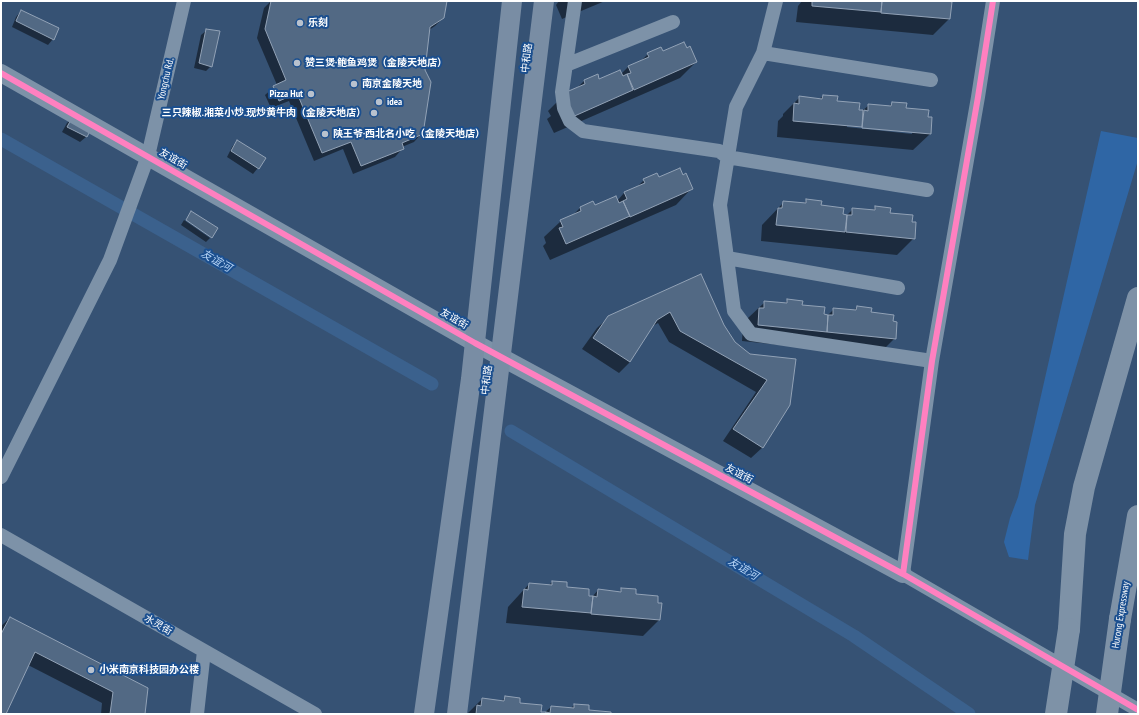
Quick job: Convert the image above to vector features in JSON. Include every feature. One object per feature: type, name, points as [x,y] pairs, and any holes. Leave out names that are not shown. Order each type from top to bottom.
[{"type":"highway","points":[[1056,714],[1069,629],[1075,534],[1084,487],[1097,437],[1138,298]]},
{"type":"highway","name":"Hurong Expressway","points":[[1107,714],[1120,618],[1138,516]]},
{"type":"main road","name":"中和路","points":[[424,714],[475,343],[512,1]]},
{"type":"main road","name":"中和路","points":[[456,714],[544,1]]},
{"type":"street","name":"Yongchu Rd.","points":[[1,476],[110,260],[148,156],[184,1]]},
{"type":"street","points":[[575,1],[562,92],[564,108],[570,121],[582,131],[719,150],[727,157],[927,190]]},
{"type":"street","points":[[776,1],[763,54],[736,107],[720,205],[734,311],[752,334],[932,361]]},
{"type":"street","points":[[993,1],[978,98],[932,361],[903,574],[1138,710]]},
{"type":"street","points":[[566,65],[673,22]]},
{"type":"street","points":[[763,54],[931,80]]},
{"type":"street","name":"友谊街","points":[[1,73],[475,343],[903,574]]},
{"type":"street","points":[[727,258],[898,288]]},
{"type":"street","name":"水灵街","points":[[1,535],[315,714]]},
{"type":"street","points":[[197,714],[204,651]]},
{"type":"shaded area","points":[[1101,131],[1138,138],[1138,160],[1035,505],[1028,560],[1009,557],[1004,542],[1010,518],[1018,497]]},
{"type":"building","name":"南京金陵天地","points":[[271,1],[447,1],[444,18],[430,27],[425,70],[431,82],[423,134],[402,143],[404,149],[361,166],[351,142],[322,153],[297,93],[279,101],[273,86],[286,80],[265,29]]},
{"type":"building","points":[[812,1],[882,1],[881,12],[812,6]]},
{"type":"building","points":[[882,1],[952,2],[950,19],[881,13]]},
{"type":"building","points":[[21,10],[59,28],[54,40],[16,21]]},
{"type":"building","points":[[206,29],[220,31],[212,67],[199,63]]},
{"type":"building","points":[[684,42],[687,48],[690,46],[697,62],[634,90],[627,74],[631,73],[628,66],[649,57],[647,53],[661,47],[663,51]]},
{"type":"building","points":[[620,70],[623,76],[627,74],[633,90],[570,118],[564,93],[585,84],[584,80],[598,74],[599,79]]},
{"type":"building","points":[[823,95],[838,96],[837,101],[860,103],[859,110],[863,110],[862,127],[793,121],[794,103],[799,104],[799,96],[822,99]]},
{"type":"building","points":[[892,102],[907,103],[906,108],[929,110],[928,117],[932,117],[931,134],[862,128],[864,110],[868,111],[868,104],[891,106]]},
{"type":"building","points":[[73,116],[92,127],[87,137],[67,127]]},
{"type":"building","points":[[237,140],[266,158],[259,169],[231,151]]},
{"type":"building","points":[[680,168],[683,175],[686,173],[693,189],[630,217],[623,201],[627,199],[624,192],[645,183],[643,179],[657,173],[659,177]]},
{"type":"building","points":[[616,196],[619,203],[623,201],[630,216],[566,244],[559,228],[563,227],[560,220],[581,211],[580,207],[593,201],[595,205]]},
{"type":"building","points":[[806,199],[822,201],[821,205],[844,208],[843,214],[847,215],[845,232],[776,225],[778,208],[782,208],[783,201],[806,203]]},
{"type":"building","points":[[875,206],[891,208],[890,213],[913,215],[912,222],[916,222],[915,239],[846,232],[847,215],[852,215],[852,208],[875,210]]},
{"type":"building","points":[[191,211],[218,228],[212,238],[186,220]]},
{"type":"building","points":[[701,274],[724,325],[735,342],[750,354],[796,359],[790,405],[763,448],[733,429],[767,380],[680,331],[670,312],[657,320],[630,362],[593,338],[608,316]]},
{"type":"building","points":[[787,299],[803,301],[802,305],[825,307],[824,314],[828,315],[827,332],[758,325],[759,308],[764,308],[764,301],[787,303]]},
{"type":"building","points":[[857,306],[872,308],[871,312],[894,315],[893,321],[897,322],[896,339],[827,332],[828,315],[833,315],[833,308],[856,310]]},
{"type":"building","points":[[552,581],[567,582],[567,587],[589,589],[589,596],[593,596],[591,613],[522,607],[524,589],[528,590],[529,583],[552,585]]},
{"type":"building","points":[[621,588],[636,589],[636,594],[658,596],[658,603],[662,603],[660,620],[591,614],[593,596],[597,597],[598,589],[621,592]]},
{"type":"building","name":"小米南京科技园办公楼","points":[[10,617],[148,688],[145,714],[110,714],[113,692],[35,652],[6,714],[1,714],[1,634]]},
{"type":"building","points":[[505,696],[520,698],[520,703],[542,705],[541,712],[546,712],[545,714],[476,714],[477,705],[481,706],[482,698],[504,701]]},
{"type":"building","points":[[574,704],[589,705],[589,710],[611,712],[611,714],[546,714],[546,712],[550,713],[551,706],[574,708]]},
{"type":"waterway","name":"友谊河","points":[[1,139],[432,384]]},
{"type":"waterway","name":"友谊河","points":[[511,431],[854,636],[969,714]]},
{"type":"cycle path","points":[[903,574],[932,361],[978,97],[993,1]]},
{"type":"cycle path","points":[[1,73],[475,343],[903,574],[1138,710]]},
{"type":"place","name":"乐刻","points":[[300,23]]},
{"type":"place","name":"赞三煲·鲍鱼鸡煲（金陵天地店）","points":[[297,63]]},
{"type":"place","name":"南京金陵天地","points":[[354,84]]},
{"type":"place","name":"Pizza Hut","points":[[311,94]]},
{"type":"place","name":"idea","points":[[379,102]]},
{"type":"place","name":"三只辣椒.湘菜小炒.现炒黄牛肉（金陵天地店）","points":[[374,113]]},
{"type":"place","name":"陕王爷·西北名小吃（金陵天地店）","points":[[325,134]]},
{"type":"place","name":"小米南京科技园办公楼","points":[[91,670]]}]
